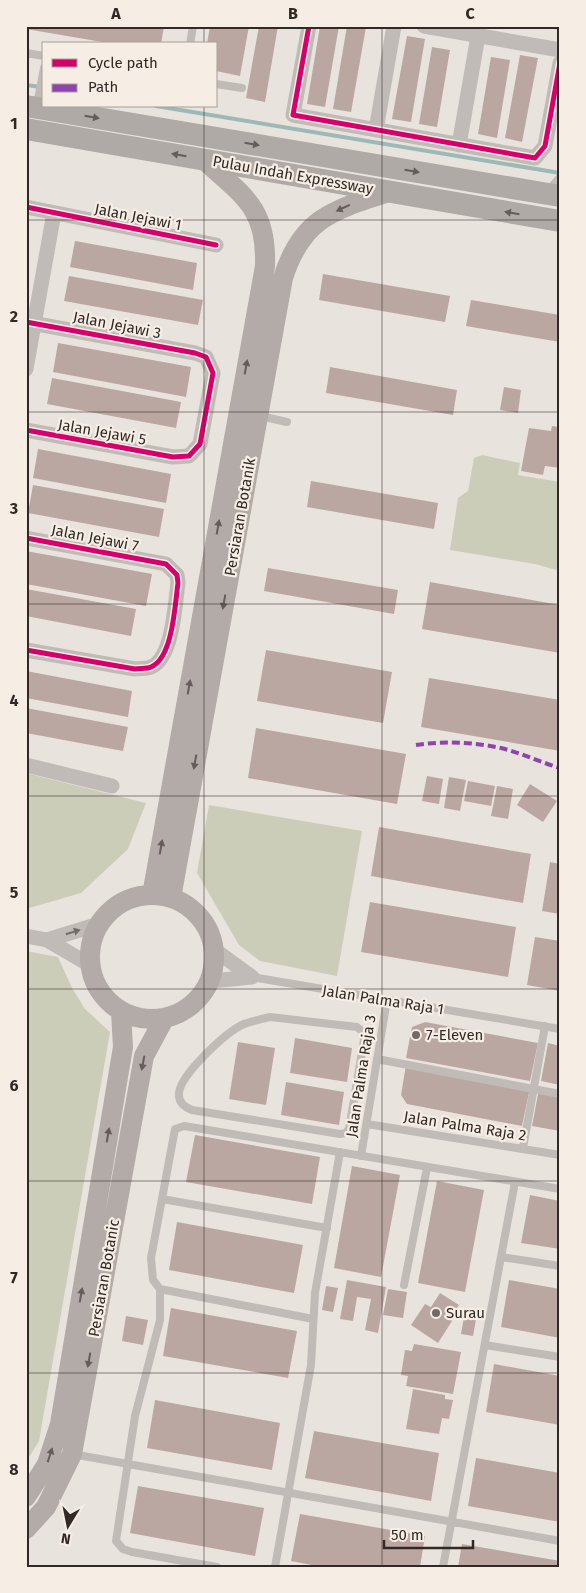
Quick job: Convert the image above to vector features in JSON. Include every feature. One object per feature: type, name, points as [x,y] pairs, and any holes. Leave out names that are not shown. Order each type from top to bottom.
[{"type":"main road","name":"Pulau Indah Expressway","points":[[47,108],[555,189]]},
{"type":"main road","name":"Pulau Indah Expressway","points":[[26,129],[560,221]]},
{"type":"main road","points":[[161,896],[248,415],[265,266],[265,242],[262,224],[253,208],[240,193],[203,159]]},
{"type":"main road","points":[[248,415],[283,278],[296,245],[311,227],[325,216],[349,205],[389,192]]},
{"type":"main road","points":[[161,896],[187,905],[201,917],[210,933],[215,950],[215,966],[211,981],[192,1006],[179,1014],[164,1019],[149,1020],[121,1012],[106,1000],[100,992],[95,984],[90,965],[90,951],[99,924],[112,910],[128,900],[161,896]]},
{"type":"main road","name":"Persiaran Botanic","points":[[26,1497],[47,1464],[60,1424],[124,1047],[121,1012]]},
{"type":"main road","name":"Persiaran Botanic","points":[[26,1529],[46,1507],[72,1454],[144,1056],[164,1019]]},
{"type":"street","points":[[309,26],[293,116],[535,158],[545,146],[557,100],[560,63]]},
{"type":"street","points":[[376,130],[394,26]]},
{"type":"street","points":[[424,26],[560,50]]},
{"type":"street","points":[[459,145],[478,36]]},
{"type":"street","name":"Jalan Jejawi 1","points":[[26,207],[216,245]]},
{"type":"street","points":[[26,369],[30,322],[54,213]]},
{"type":"street","name":"Jalan Jejawi 3","points":[[30,322],[195,353],[206,357],[213,373],[200,444],[189,456],[173,457]]},
{"type":"street","name":"Jalan Jejawi 5","points":[[26,430],[173,457]]},
{"type":"street","name":"Jalan Jejawi 7","points":[[26,538],[160,563],[171,568],[177,575],[178,583],[168,644],[162,658],[151,667],[135,669],[26,650]]},
{"type":"street","points":[[26,765],[112,786]]},
{"type":"street","points":[[47,940],[99,924]]},
{"type":"street","points":[[26,936],[47,940],[90,965]]},
{"type":"street","name":"Jalan Palma Raja 1","points":[[215,950],[252,978]]},
{"type":"street","points":[[211,981],[252,978]]},
{"type":"lane","points":[[190,42],[193,26]]},
{"type":"lane","points":[[26,53],[42,56]]},
{"type":"lane","points":[[218,84],[242,88]]},
{"type":"lane","points":[[41,107],[42,94]]},
{"type":"lane","points":[[248,415],[287,422]]},
{"type":"lane","name":"Jalan Palma Raja 1","points":[[252,978],[560,1029]]},
{"type":"lane","name":"Jalan Palma Raja 3","points":[[361,1156],[387,1000]]},
{"type":"lane","points":[[270,1017],[357,1027],[363,1032],[364,1040],[358,1073],[349,1128],[346,1133],[340,1134],[192,1110],[184,1106],[180,1100],[179,1092],[190,1072],[229,1033],[244,1024],[270,1017]]},
{"type":"lane","points":[[523,1148],[545,1026]]},
{"type":"lane","points":[[377,1059],[560,1094]]},
{"type":"lane","points":[[358,1073],[375,1074]]},
{"type":"lane","name":"Jalan Palma Raja 2","points":[[366,1124],[560,1155]]},
{"type":"lane","points":[[217,1567],[132,1552],[118,1546],[115,1535],[135,1416],[160,1320],[160,1289],[153,1280],[151,1258],[174,1132],[178,1126],[560,1189]]},
{"type":"lane","points":[[275,1567],[311,1365],[315,1293],[340,1152]]},
{"type":"lane","points":[[404,1285],[427,1168]]},
{"type":"lane","points":[[443,1567],[515,1182]]},
{"type":"lane","points":[[162,1199],[327,1228]]},
{"type":"lane","points":[[501,1257],[560,1266]]},
{"type":"lane","points":[[160,1289],[313,1319]]},
{"type":"lane","points":[[485,1345],[560,1357]]},
{"type":"lane","points":[[72,1454],[560,1541]]},
{"type":"green space","points":[[482,455],[520,463],[518,475],[560,482],[560,571],[535,564],[450,550],[458,498],[468,491],[474,458]]},
{"type":"green space","points":[[26,773],[146,803],[128,849],[81,893],[26,909]]},
{"type":"green space","points":[[209,805],[362,831],[337,976],[260,961],[239,945],[197,873]]},
{"type":"green space","points":[[26,951],[58,957],[72,988],[85,1009],[110,1032],[39,1441],[26,1462]]},
{"type":"building","points":[[26,26],[164,26],[161,42],[102,42],[26,29]]},
{"type":"building","points":[[210,26],[249,26],[240,76],[218,71],[218,42],[207,42]]},
{"type":"building","points":[[259,26],[278,26],[265,102],[246,98]]},
{"type":"building","points":[[320,26],[339,26],[325,107],[307,104]]},
{"type":"building","points":[[347,26],[366,27],[351,112],[333,109]]},
{"type":"building","points":[[560,26],[560,30],[544,27]]},
{"type":"building","points":[[407,36],[425,39],[411,122],[392,119]]},
{"type":"building","points":[[432,47],[450,50],[437,127],[419,124]]},
{"type":"building","points":[[520,55],[538,58],[522,142],[505,138]]},
{"type":"building","points":[[491,57],[510,60],[497,138],[478,134]]},
{"type":"building","points":[[75,241],[197,263],[193,290],[70,267]]},
{"type":"building","points":[[323,274],[450,296],[445,322],[319,300]]},
{"type":"building","points":[[69,276],[203,300],[198,325],[64,301]]},
{"type":"building","points":[[471,300],[560,315],[560,342],[466,326]]},
{"type":"building","points":[[58,343],[191,367],[186,397],[53,372]]},
{"type":"building","points":[[330,367],[457,390],[453,415],[326,393]]},
{"type":"building","points":[[52,378],[181,402],[176,428],[47,404]]},
{"type":"building","points":[[504,387],[521,390],[518,413],[500,410]]},
{"type":"building","points":[[552,426],[560,427],[560,468],[545,466],[543,475],[521,471],[529,428],[551,431]]},
{"type":"building","points":[[38,449],[171,474],[166,503],[33,478]]},
{"type":"building","points":[[311,481],[438,503],[434,529],[307,507]]},
{"type":"building","points":[[33,485],[164,509],[159,537],[28,513]]},
{"type":"building","points":[[26,551],[152,574],[146,606],[26,584]]},
{"type":"building","points":[[268,568],[398,590],[394,614],[264,591]]},
{"type":"building","points":[[430,582],[560,605],[560,653],[422,629]]},
{"type":"building","points":[[26,589],[136,609],[131,636],[26,616]]},
{"type":"building","points":[[266,650],[392,672],[383,723],[257,701]]},
{"type":"building","points":[[26,671],[132,691],[128,717],[26,698]]},
{"type":"building","points":[[429,678],[560,700],[560,751],[421,727]]},
{"type":"building","points":[[26,708],[128,727],[123,751],[26,733]]},
{"type":"building","points":[[256,728],[406,754],[397,804],[248,778]]},
{"type":"building","points":[[427,776],[443,779],[439,804],[422,801]]},
{"type":"building","points":[[449,777],[466,780],[460,811],[444,808]]},
{"type":"building","points":[[468,781],[495,786],[491,806],[464,801]]},
{"type":"building","points":[[530,784],[557,801],[543,822],[517,805]]},
{"type":"building","points":[[497,786],[513,789],[508,819],[491,816]]},
{"type":"building","points":[[379,827],[531,854],[523,903],[371,876]]},
{"type":"building","points":[[550,862],[560,864],[560,914],[542,911]]},
{"type":"building","points":[[370,902],[516,927],[508,977],[361,952]]},
{"type":"building","points":[[535,937],[560,941],[560,991],[527,985]]},
{"type":"building","points":[[425,1022],[538,1043],[530,1081],[406,1058],[412,1027]]},
{"type":"building","points":[[295,1038],[352,1048],[347,1082],[290,1073]]},
{"type":"building","points":[[238,1042],[275,1048],[266,1105],[229,1099]]},
{"type":"building","points":[[548,1043],[560,1046],[560,1085],[541,1081]]},
{"type":"building","points":[[406,1065],[530,1088],[522,1126],[407,1104],[401,1095]]},
{"type":"building","points":[[286,1082],[344,1092],[339,1125],[281,1115]]},
{"type":"building","points":[[539,1089],[560,1093],[560,1131],[532,1126]]},
{"type":"building","points":[[195,1135],[320,1157],[312,1204],[186,1182]]},
{"type":"building","points":[[352,1166],[400,1175],[381,1277],[334,1268]]},
{"type":"building","points":[[437,1181],[484,1190],[465,1292],[418,1283]]},
{"type":"building","points":[[530,1195],[560,1201],[560,1249],[521,1243]]},
{"type":"building","points":[[177,1222],[303,1245],[294,1293],[169,1270]]},
{"type":"building","points":[[347,1280],[386,1287],[378,1333],[365,1330],[371,1299],[357,1297],[353,1321],[340,1319]]},
{"type":"building","points":[[509,1280],[560,1289],[560,1338],[501,1327]]},
{"type":"building","points":[[326,1286],[338,1288],[333,1312],[322,1310]]},
{"type":"building","points":[[388,1289],[407,1292],[403,1318],[383,1315]]},
{"type":"building","name":"Surau","points":[[440,1293],[459,1305],[450,1319],[452,1321],[438,1343],[411,1325],[425,1304],[431,1307]]},
{"type":"building","points":[[171,1308],[297,1331],[288,1378],[163,1356]]},
{"type":"building","points":[[465,1312],[477,1314],[473,1336],[461,1334]]},
{"type":"building","points":[[126,1316],[148,1320],[143,1345],[122,1341]]},
{"type":"building","points":[[414,1344],[461,1352],[453,1394],[406,1386],[408,1376],[401,1375],[405,1350],[412,1351]]},
{"type":"building","points":[[494,1364],[560,1376],[560,1425],[486,1412]]},
{"type":"building","points":[[413,1389],[445,1395],[445,1399],[453,1400],[449,1419],[442,1418],[439,1434],[406,1429]]},
{"type":"building","points":[[155,1400],[280,1423],[272,1470],[147,1448]]},
{"type":"building","points":[[314,1431],[439,1453],[431,1501],[305,1478]]},
{"type":"building","points":[[476,1458],[560,1473],[560,1522],[468,1506]]},
{"type":"building","points":[[138,1486],[264,1508],[255,1556],[130,1533]]},
{"type":"building","points":[[300,1514],[425,1536],[420,1567],[322,1567],[291,1561]]},
{"type":"building","points":[[462,1544],[560,1561],[560,1567],[458,1567]]},
{"type":"waterway","points":[[26,85],[41,87]]},
{"type":"waterway","points":[[168,108],[560,173]]},
{"type":"marked path","points":[[416,745],[437,743],[480,744],[508,750],[560,768]]},
{"type":"cycle path","points":[[309,26],[293,115],[535,158],[545,146],[560,63]]},
{"type":"cycle path","points":[[26,207],[216,245]]},
{"type":"cycle path","points":[[26,322],[195,353],[206,357],[213,373],[200,444],[189,456],[173,457],[26,430]]},
{"type":"cycle path","points":[[26,538],[166,564],[177,575],[178,583],[172,630],[164,653],[158,662],[151,667],[135,669],[26,650]]},
{"type":"place","name":"7-Eleven","points":[[416,1035]]},
{"type":"place","name":"Surau","points":[[436,1313]]}]
